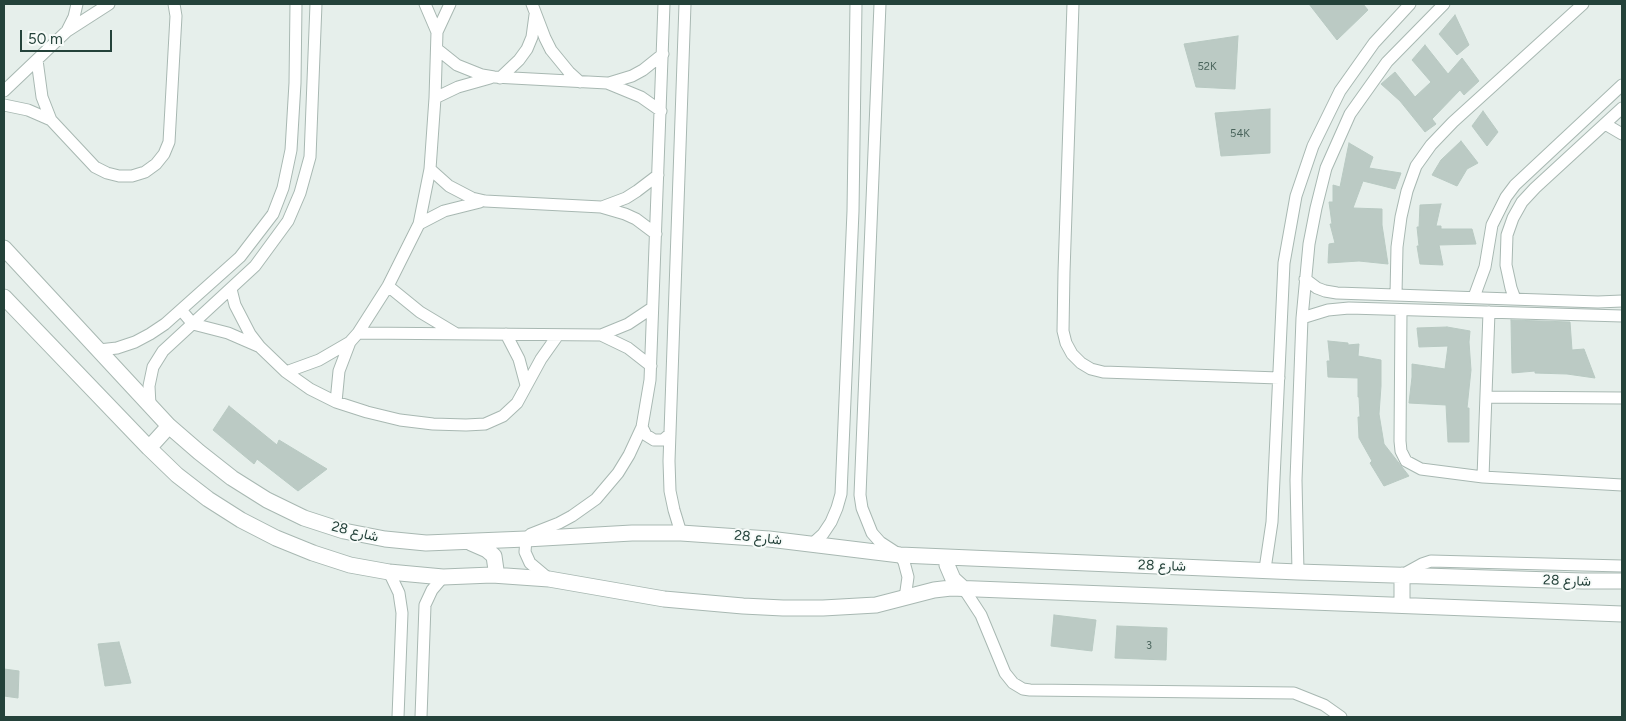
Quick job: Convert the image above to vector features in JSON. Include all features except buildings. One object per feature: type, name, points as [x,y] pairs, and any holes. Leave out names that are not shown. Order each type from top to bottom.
[{"type":"street","points":[[66,31],[74,17],[77,4]]},
{"type":"street","points":[[4,91],[66,31],[109,4]]},
{"type":"street","points":[[37,60],[42,97],[51,120],[95,167],[106,174],[119,176],[132,176],[145,172],[156,164],[164,154],[169,142],[176,16],[174,4]]},
{"type":"street","points":[[176,16],[184,4]]},
{"type":"street","points":[[99,350],[117,348],[134,342],[150,334],[181,310],[240,257],[273,214],[283,188],[291,150],[295,83],[296,4]]},
{"type":"street","points":[[150,405],[149,386],[153,367],[163,350],[194,324],[255,266],[288,221],[300,193],[310,158],[316,4]]},
{"type":"street","points":[[286,372],[319,360],[350,342],[358,333],[388,286],[419,224],[430,169],[437,49],[437,32],[425,4]]},
{"type":"street","points":[[437,32],[450,4]]},
{"type":"street","points":[[549,579],[530,563],[525,552],[526,539],[531,534],[572,516],[596,499],[618,473],[630,455],[642,427],[651,366],[664,4]]},
{"type":"street","points":[[681,533],[670,491],[670,434],[685,4]]},
{"type":"street","points":[[812,544],[823,534],[831,522],[837,508],[842,480],[853,211],[856,4]]},
{"type":"street","points":[[880,4],[860,482],[862,508],[872,534],[880,542],[900,555],[906,569],[908,577],[905,598]]},
{"type":"street","points":[[1073,4],[1063,331],[1066,343],[1072,354],[1091,369],[1103,372],[1279,378]]},
{"type":"street","points":[[1265,569],[1272,522],[1285,256],[1291,218],[1302,175],[1326,118],[1340,91],[1374,43],[1410,4]]},
{"type":"street","points":[[1298,572],[1296,480],[1302,318],[1312,226],[1326,168],[1350,114],[1387,62],[1444,4]]},
{"type":"street","points":[[1396,294],[1397,247],[1401,217],[1407,191],[1416,166],[1453,122],[1583,4]]},
{"type":"street","points":[[435,98],[458,88],[497,77],[519,60],[527,49],[535,24],[534,7]]},
{"type":"street","points":[[534,7],[539,25],[552,50],[580,82]]},
{"type":"street","points":[[437,49],[457,65],[476,73],[497,77],[607,83],[632,76],[663,54]]},
{"type":"street","points":[[295,83],[314,84]]},
{"type":"street","points":[[607,83],[641,97],[660,111]]},
{"type":"street","points":[[1474,297],[1485,267],[1491,231],[1498,210],[1515,185],[1622,85]]},
{"type":"street","points":[[4,105],[28,110],[51,120]]},
{"type":"street","points":[[1515,298],[1509,282],[1506,265],[1508,235],[1513,218],[1522,202],[1622,108]]},
{"type":"street","points":[[1605,124],[1622,134]]},
{"type":"street","points":[[430,169],[455,190],[472,198],[485,201],[601,207],[630,216],[656,234]]},
{"type":"street","points":[[601,207],[626,198],[648,184],[658,174]]},
{"type":"street","points":[[419,224],[444,211],[485,201]]},
{"type":"street","points":[[853,211],[872,212]]},
{"type":"street","points":[[1491,231],[1508,235]]},
{"type":"street","name":"شارع 28","points":[[4,248],[169,426],[232,478],[267,500],[304,518],[344,531],[385,539],[426,542],[632,533],[681,533],[725,535],[900,555],[947,558],[1265,569],[1298,572],[1622,581]]},
{"type":"street","points":[[1305,279],[1325,291],[1598,302],[1622,301]]},
{"type":"street","points":[[388,286],[420,312],[456,334]]},
{"type":"street","points":[[231,290],[242,320],[260,347],[286,372],[336,402],[400,420],[433,424],[485,424],[503,416],[516,403],[540,359],[558,335]]},
{"type":"street","points":[[4,297],[177,475],[208,499],[241,520],[313,553],[350,565],[389,572],[443,577],[492,575],[549,579],[664,599],[743,606],[823,608],[864,606],[889,602],[934,590],[964,589],[1622,614]]},
{"type":"street","points":[[358,333],[601,335],[628,324],[652,308]]},
{"type":"street","points":[[1302,318],[1336,308],[1622,316]]},
{"type":"street","points":[[181,310],[194,324],[228,333],[260,347]]},
{"type":"street","points":[[1401,310],[1400,441],[1401,451],[1406,461],[1421,469],[1483,477],[1622,485]]},
{"type":"street","points":[[1483,477],[1489,312]]},
{"type":"street","points":[[506,334],[519,359],[526,385]]},
{"type":"street","points":[[601,335],[628,348],[651,366]]},
{"type":"street","points":[[336,402],[339,371],[350,342]]},
{"type":"street","points":[[1487,397],[1622,398]]},
{"type":"street","points":[[149,448],[169,426]]},
{"type":"street","points":[[642,427],[646,435],[654,440],[663,440],[670,434]]},
{"type":"street","points":[[1274,478],[1296,480]]},
{"type":"street","points":[[842,480],[860,482]]},
{"type":"street","points":[[468,541],[491,552],[494,556],[496,570],[492,575]]},
{"type":"street","points":[[947,558],[947,565],[953,579],[964,589],[981,615],[1005,674],[1013,683],[1023,689],[1294,693],[1324,705],[1341,717]]},
{"type":"street","points":[[1402,605],[1402,575],[1431,561],[1622,566]]},
{"type":"street","points":[[389,572],[401,603],[398,717]]},
{"type":"street","points":[[421,717],[424,614],[428,597],[437,582],[443,577]]},
{"type":"street","points":[[401,635],[424,636]]}]
